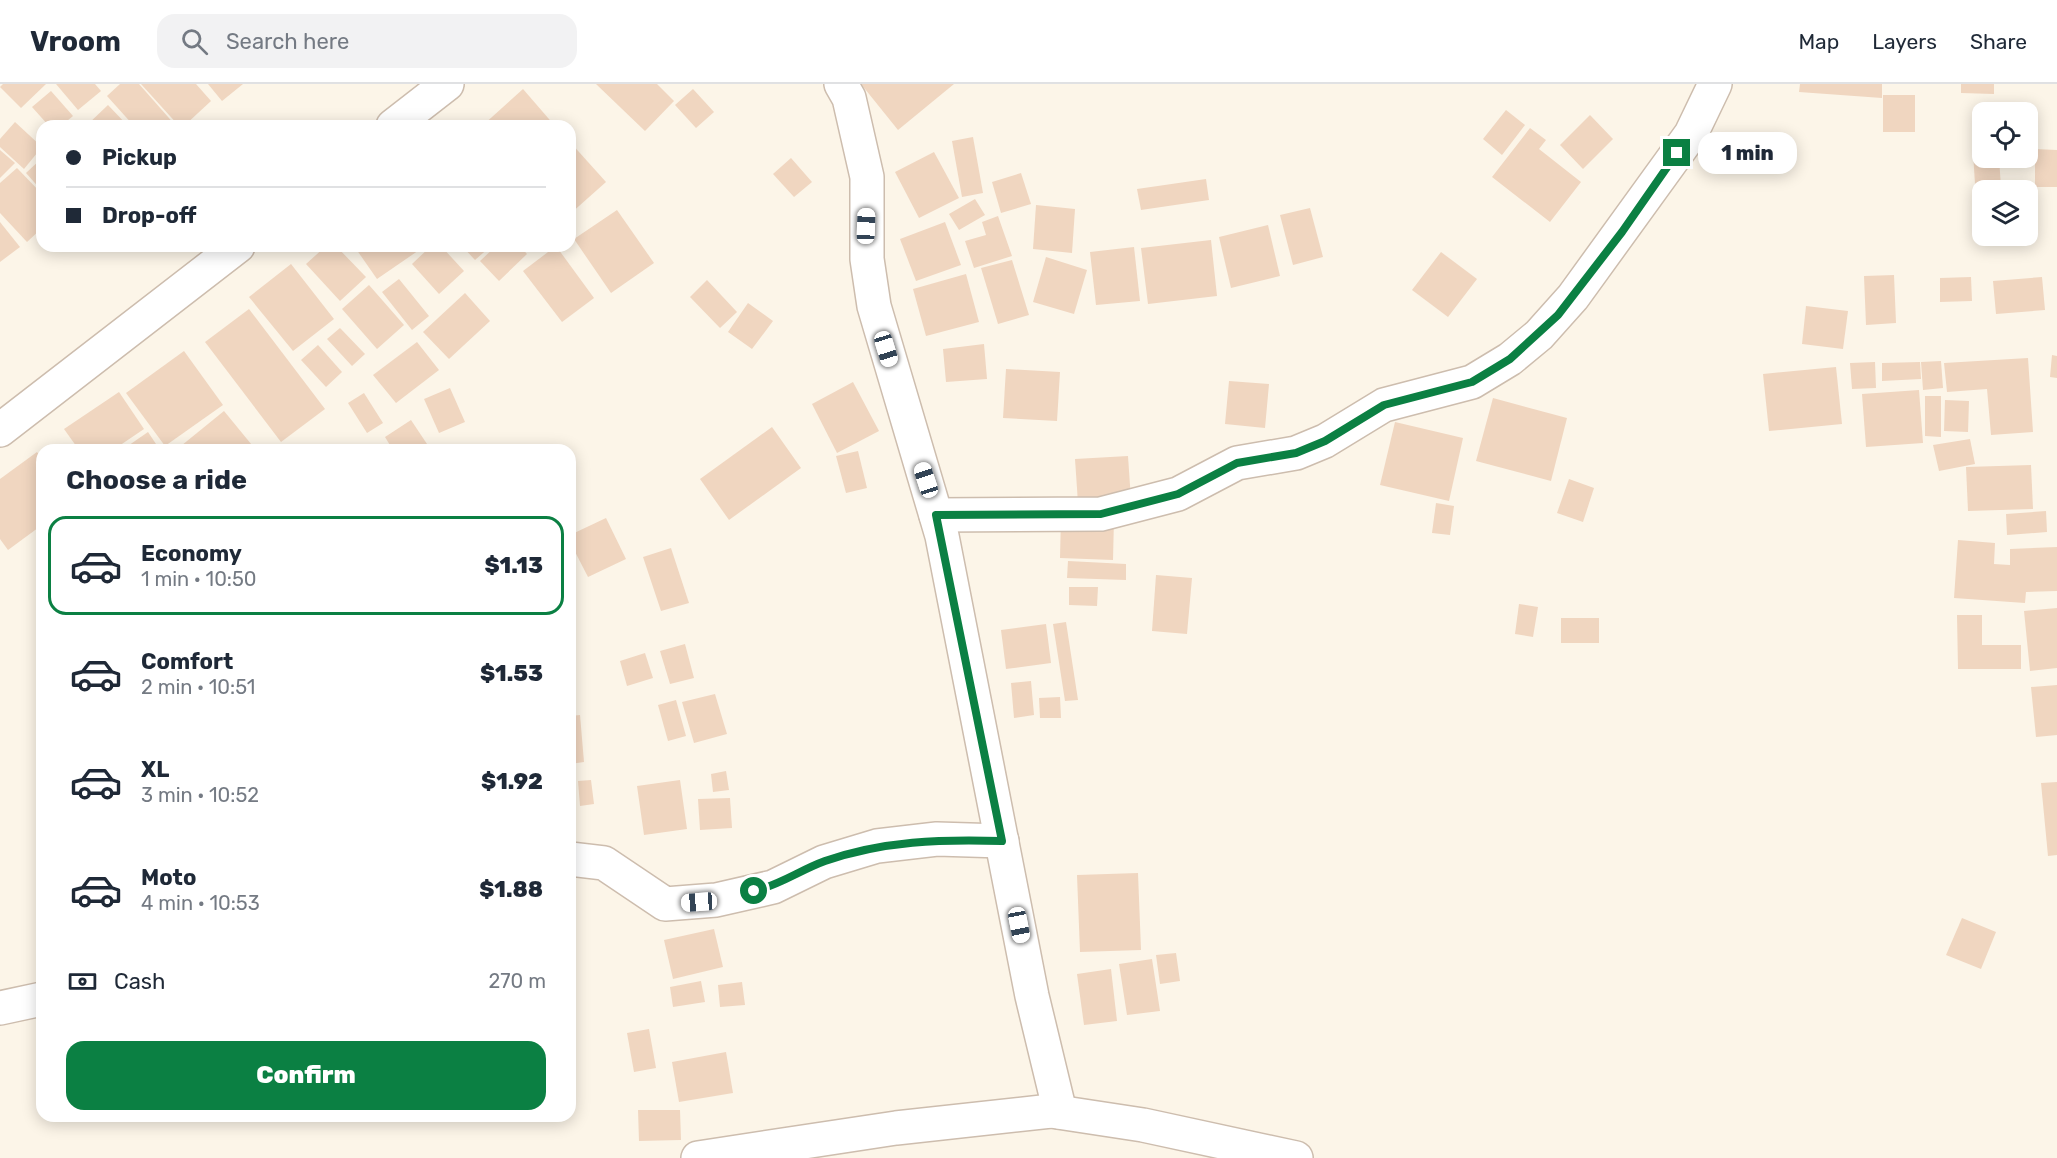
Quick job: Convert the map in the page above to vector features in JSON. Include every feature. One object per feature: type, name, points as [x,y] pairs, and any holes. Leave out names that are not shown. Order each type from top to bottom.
[{"type":"street","points":[[401,120],[447,84]]},
{"type":"street","points":[[841,84],[849,98],[867,177],[867,259],[874,306],[936,515],[1055,1111]]},
{"type":"street","points":[[936,515],[1101,514],[1178,494],[1237,463],[1296,453],[1325,441],[1384,405],[1472,382],[1510,359],[1532,341],[1573,297],[1691,134],[1715,84]]},
{"type":"street","points":[[0,430],[230,252]]},
{"type":"street","points":[[576,861],[604,863],[665,903],[716,900],[773,887],[824,862],[877,846],[937,839],[1002,841]]},
{"type":"street","points":[[0,1008],[36,1000]]},
{"type":"street","points":[[698,1158],[896,1128],[1055,1111],[1143,1125],[1296,1158]]},
{"type":"building","points":[[3,84],[46,84],[21,108],[0,87]]},
{"type":"building","points":[[56,84],[95,84],[101,91],[78,110]]},
{"type":"building","points":[[120,84],[139,84],[171,120],[129,120],[107,96]]},
{"type":"building","points":[[141,84],[196,84],[211,101],[190,120],[174,120]]},
{"type":"building","points":[[208,84],[243,84],[222,101]]},
{"type":"building","points":[[596,84],[657,84],[674,101],[645,131]]},
{"type":"building","points":[[861,84],[954,84],[898,130]]},
{"type":"building","points":[[1800,84],[1882,84],[1882,98],[1799,92]]},
{"type":"building","points":[[1961,84],[1994,84],[1994,94],[1961,93]]},
{"type":"building","points":[[523,89],[550,120],[489,120]]},
{"type":"building","points":[[693,89],[714,112],[696,128],[675,105]]},
{"type":"building","points":[[51,91],[73,116],[68,120],[44,120],[32,107]]},
{"type":"building","points":[[1883,95],[1915,95],[1915,132],[1883,132]]},
{"type":"building","points":[[108,105],[122,120],[92,120]]},
{"type":"building","points":[[1506,110],[1525,125],[1502,155],[1483,139]]},
{"type":"building","points":[[1590,115],[1613,139],[1583,169],[1560,145]]},
{"type":"building","points":[[15,122],[36,141],[36,154],[24,169],[0,147],[0,139]]},
{"type":"building","points":[[1530,128],[1546,140],[1539,149],[1581,182],[1550,222],[1492,177]]},
{"type":"building","points":[[973,137],[983,193],[962,197],[952,141]]},
{"type":"building","points":[[576,149],[606,182],[576,209]]},
{"type":"building","points":[[2038,149],[2057,150],[2057,187],[2038,187],[2038,180],[2035,180],[2035,168],[2038,168]]},
{"type":"building","points":[[0,150],[15,163],[0,178]]},
{"type":"building","points":[[934,152],[959,198],[919,218],[895,172]]},
{"type":"building","points":[[791,158],[812,182],[794,197],[773,174]]},
{"type":"building","points":[[36,164],[36,184],[26,173]]},
{"type":"building","points":[[17,168],[36,188],[36,234],[27,242],[0,213],[0,183]]},
{"type":"building","points":[[1974,168],[2000,168],[2001,180],[1975,180]]},
{"type":"building","points":[[1021,173],[1031,204],[1001,213],[992,182]]},
{"type":"building","points":[[1206,179],[1209,200],[1141,210],[1137,189]]},
{"type":"building","points":[[975,199],[985,215],[959,230],[949,214]]},
{"type":"building","points":[[1036,205],[1075,209],[1072,253],[1033,249]]},
{"type":"building","points":[[1310,208],[1323,257],[1293,265],[1280,215]]},
{"type":"building","points":[[617,210],[654,263],[611,293],[576,242],[576,238]]},
{"type":"building","points":[[998,216],[1012,256],[974,268],[965,241],[986,235],[982,222]]},
{"type":"building","points":[[0,222],[20,247],[0,262]]},
{"type":"building","points":[[945,222],[961,265],[916,281],[900,239]]},
{"type":"building","points":[[1268,225],[1280,276],[1231,288],[1219,237]]},
{"type":"building","points":[[1211,240],[1217,296],[1148,304],[1141,248]]},
{"type":"building","points":[[1134,247],[1140,301],[1096,305],[1090,252]]},
{"type":"building","points":[[319,252],[342,252],[366,277],[340,301],[306,264]]},
{"type":"building","points":[[358,252],[416,252],[377,279]]},
{"type":"building","points":[[425,252],[447,252],[464,271],[439,294],[412,264]]},
{"type":"building","points":[[468,252],[484,252],[475,260]]},
{"type":"building","points":[[490,252],[525,252],[527,254],[499,281],[480,261]]},
{"type":"building","points":[[548,252],[560,252],[594,298],[562,322],[523,271]]},
{"type":"building","points":[[1441,252],[1477,279],[1448,317],[1412,290]]},
{"type":"building","points":[[1046,257],[1087,270],[1074,314],[1033,302]]},
{"type":"building","points":[[1012,260],[1029,315],[998,324],[981,268]]},
{"type":"building","points":[[291,264],[334,319],[293,351],[249,297]]},
{"type":"building","points":[[966,274],[979,322],[926,336],[913,289]]},
{"type":"building","points":[[1894,275],[1896,323],[1866,325],[1864,276]]},
{"type":"building","points":[[1971,277],[1972,301],[1940,302],[1940,278]]},
{"type":"building","points":[[2042,277],[2045,310],[1996,314],[1993,281]]},
{"type":"building","points":[[399,279],[429,316],[412,330],[382,292]]},
{"type":"building","points":[[707,280],[737,312],[720,328],[690,297]]},
{"type":"building","points":[[369,285],[404,325],[377,349],[342,309]]},
{"type":"building","points":[[465,293],[490,321],[449,359],[423,332]]},
{"type":"building","points":[[748,303],[773,321],[752,349],[728,332]]},
{"type":"building","points":[[1806,306],[1848,311],[1843,349],[1802,344]]},
{"type":"building","points":[[249,309],[325,409],[281,442],[205,342]]},
{"type":"building","points":[[340,328],[365,354],[352,366],[327,339]]},
{"type":"building","points":[[417,342],[439,370],[396,403],[373,375]]},
{"type":"building","points":[[984,344],[987,379],[946,382],[943,349]]},
{"type":"building","points":[[318,345],[342,372],[326,387],[301,360]]},
{"type":"building","points":[[184,351],[223,405],[168,444],[164,444],[126,393]]},
{"type":"building","points":[[2052,355],[2057,356],[2057,378],[2050,377]]},
{"type":"building","points":[[2028,358],[2033,432],[1991,435],[1987,389],[1947,392],[1944,363]]},
{"type":"building","points":[[1941,361],[1943,388],[1923,390],[1921,362]]},
{"type":"building","points":[[1875,362],[1876,388],[1852,389],[1850,363]]},
{"type":"building","points":[[1920,362],[1921,379],[1882,381],[1882,363]]},
{"type":"building","points":[[1836,367],[1842,424],[1769,431],[1763,374]]},
{"type":"building","points":[[1006,369],[1060,372],[1057,421],[1003,418]]},
{"type":"building","points":[[1229,381],[1269,384],[1265,428],[1225,424]]},
{"type":"building","points":[[853,382],[879,431],[837,453],[812,404]]},
{"type":"building","points":[[450,388],[465,422],[439,433],[424,399]]},
{"type":"building","points":[[1919,390],[1923,443],[1866,447],[1862,394]]},
{"type":"building","points":[[119,392],[144,429],[122,444],[75,444],[64,429]]},
{"type":"building","points":[[364,393],[383,423],[367,433],[348,403]]},
{"type":"building","points":[[1925,396],[1941,396],[1941,437],[1925,436]]},
{"type":"building","points":[[1493,398],[1567,418],[1551,481],[1476,461]]},
{"type":"building","points":[[1945,400],[1969,401],[1968,432],[1944,431]]},
{"type":"building","points":[[224,411],[251,444],[183,444]]},
{"type":"building","points":[[411,420],[427,444],[389,444],[385,437]]},
{"type":"building","points":[[1395,422],[1463,438],[1449,501],[1380,485]]},
{"type":"building","points":[[772,427],[801,468],[729,520],[700,479]]},
{"type":"building","points":[[148,432],[156,444],[131,444]]},
{"type":"building","points":[[1970,439],[1975,464],[1939,471],[1933,445]]},
{"type":"building","points":[[858,451],[867,488],[846,493],[836,456]]},
{"type":"building","points":[[36,453],[36,529],[8,550],[0,539],[0,479]]},
{"type":"building","points":[[1128,456],[1131,500],[1078,503],[1075,459]]},
{"type":"building","points":[[2031,465],[2033,509],[1968,511],[1966,467]]},
{"type":"building","points":[[1569,479],[1594,488],[1583,522],[1557,513]]},
{"type":"building","points":[[1436,503],[1454,506],[1450,535],[1432,533]]},
{"type":"building","points":[[2046,511],[2047,532],[2007,535],[2006,514]]},
{"type":"building","points":[[1061,516],[1114,518],[1113,560],[1060,558]]},
{"type":"building","points":[[606,518],[626,559],[588,577],[576,554],[576,532]]},
{"type":"building","points":[[1958,540],[1995,543],[1994,564],[2010,565],[2010,549],[2057,547],[2057,591],[2026,592],[2025,603],[1954,598]]},
{"type":"building","points":[[671,548],[689,603],[661,611],[643,557]]},
{"type":"building","points":[[1068,561],[1126,564],[1126,580],[1067,578]]},
{"type":"building","points":[[1156,575],[1192,578],[1187,634],[1152,631]]},
{"type":"building","points":[[1069,587],[1098,587],[1097,606],[1069,605]]},
{"type":"building","points":[[1519,604],[1538,607],[1533,637],[1515,634]]},
{"type":"building","points":[[2057,608],[2057,668],[2030,671],[2024,611]]},
{"type":"building","points":[[1957,615],[1982,615],[1982,645],[2021,645],[2021,669],[1958,669]]},
{"type":"building","points":[[1561,618],[1599,618],[1599,643],[1561,643]]},
{"type":"building","points":[[1066,622],[1078,700],[1065,701],[1053,624]]},
{"type":"building","points":[[1046,624],[1051,663],[1006,669],[1001,630]]},
{"type":"building","points":[[685,644],[694,678],[670,684],[660,651]]},
{"type":"building","points":[[645,653],[653,678],[627,686],[620,661]]},
{"type":"building","points":[[1031,681],[1034,715],[1014,718],[1011,683]]},
{"type":"building","points":[[2057,685],[2057,735],[2036,737],[2031,687]]},
{"type":"building","points":[[715,694],[727,734],[694,743],[682,702]]},
{"type":"building","points":[[1060,697],[1061,718],[1040,718],[1039,698]]},
{"type":"building","points":[[676,700],[686,736],[668,741],[658,705]]},
{"type":"building","points":[[576,715],[580,715],[584,762],[576,763]]},
{"type":"building","points":[[726,771],[729,790],[713,792],[711,774]]},
{"type":"building","points":[[591,780],[594,804],[580,806],[578,781]]},
{"type":"building","points":[[680,780],[687,829],[644,835],[637,786]]},
{"type":"building","points":[[2057,782],[2057,855],[2048,856],[2041,783]]},
{"type":"building","points":[[730,798],[732,828],[700,830],[698,799]]},
{"type":"building","points":[[1138,873],[1141,950],[1080,952],[1077,875]]},
{"type":"building","points":[[1962,918],[1996,932],[1981,969],[1946,955]]},
{"type":"building","points":[[714,929],[723,967],[673,979],[664,940]]},
{"type":"building","points":[[1176,953],[1180,981],[1160,984],[1156,955]]},
{"type":"building","points":[[1152,959],[1160,1011],[1127,1015],[1119,964]]},
{"type":"building","points":[[1111,969],[1117,1021],[1084,1025],[1077,974]]},
{"type":"building","points":[[701,981],[705,1002],[673,1007],[670,987]]},
{"type":"building","points":[[742,982],[745,1005],[720,1007],[718,985]]},
{"type":"building","points":[[649,1029],[656,1068],[634,1072],[627,1033]]},
{"type":"building","points":[[726,1052],[733,1093],[679,1102],[672,1062]]},
{"type":"building","points":[[638,1110],[680,1110],[681,1140],[639,1141]]},
{"type":"route","points":[[754,891],[773,887],[824,862],[877,846],[937,839],[1002,841],[936,515],[1101,514],[1178,494],[1237,463],[1296,453],[1325,441],[1384,405],[1472,382],[1510,359],[1539,335],[1558,315],[1622,232],[1677,153]]}]
